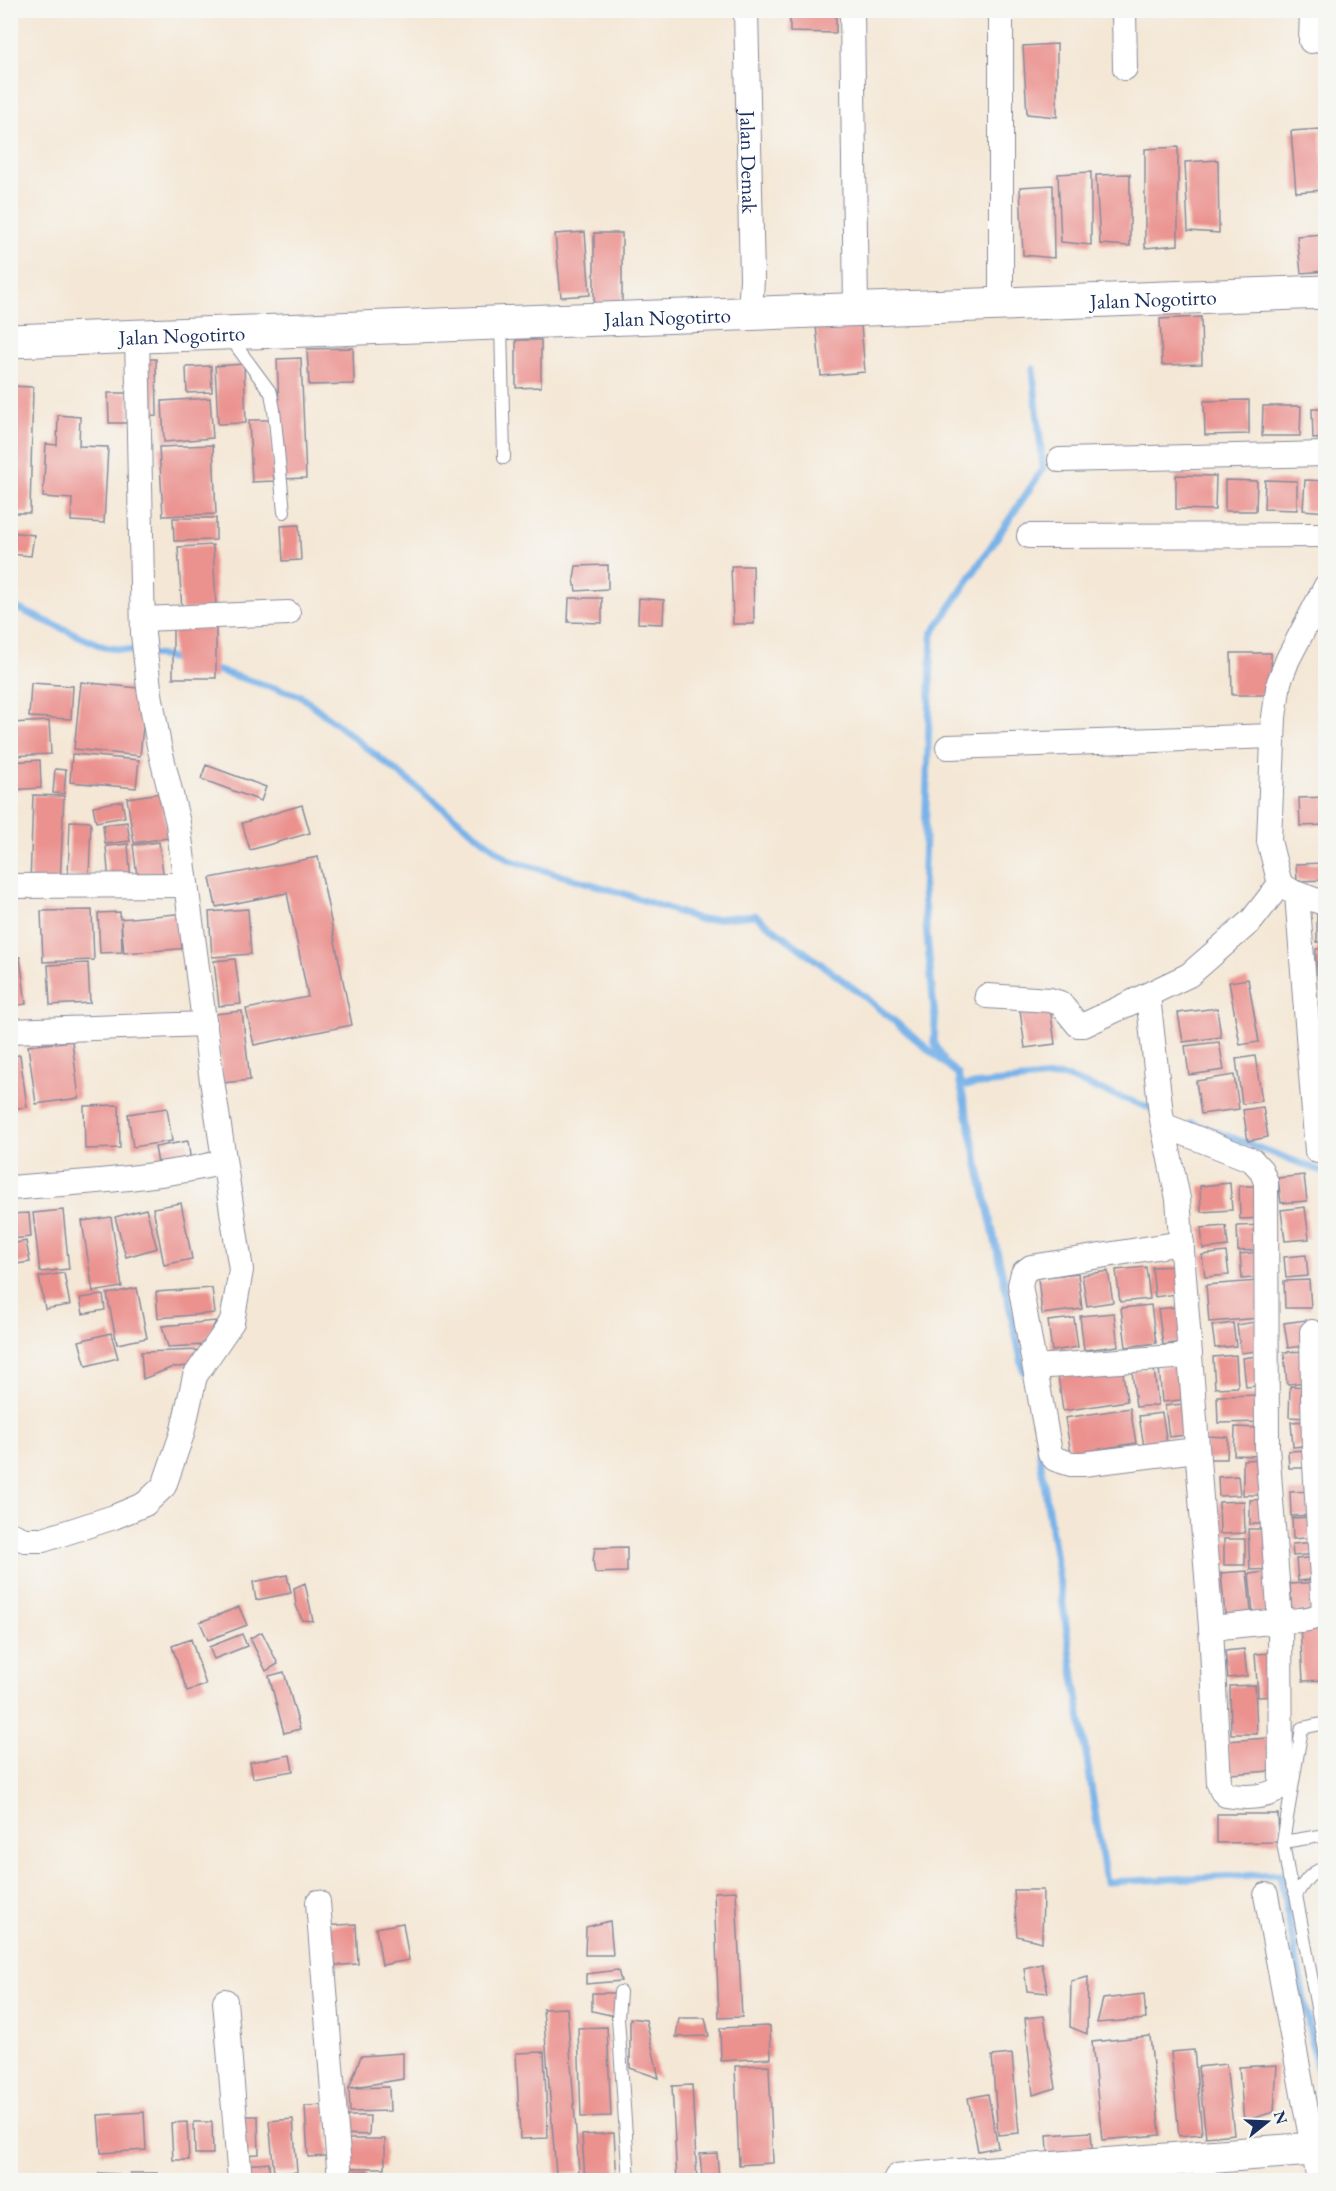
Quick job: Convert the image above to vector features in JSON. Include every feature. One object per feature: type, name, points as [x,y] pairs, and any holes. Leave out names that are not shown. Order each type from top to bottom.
[{"type":"street","name":"Jalan Demak","points":[[746,10],[752,279],[750,313]]},
{"type":"street","points":[[852,10],[856,309]]},
{"type":"street","points":[[1001,10],[1001,304]]},
{"type":"street","points":[[1124,10],[1125,68]]},
{"type":"street","points":[[1311,41],[1312,10]]},
{"type":"street","name":"Jalan Nogotirto","points":[[10,341],[1326,292]]},
{"type":"street","points":[[10,1534],[25,1540],[44,1540],[146,1504],[164,1486],[182,1434],[195,1376],[232,1322],[241,1270],[178,823],[159,746],[149,688],[143,627],[137,336]]},
{"type":"street","points":[[1060,460],[1326,454]]},
{"type":"street","points":[[1029,536],[1326,535]]},
{"type":"street","points":[[1317,1151],[1289,889],[1269,840],[1274,717],[1282,674],[1298,637],[1326,586]]},
{"type":"street","points":[[143,627],[288,613]]},
{"type":"street","points":[[948,747],[1273,736]]},
{"type":"street","points":[[10,886],[186,885]]},
{"type":"street","points":[[1289,889],[1326,904]]},
{"type":"street","points":[[987,996],[1050,1000],[1060,1003],[1073,1020],[1081,1026],[1189,975],[1289,889]]},
{"type":"street","points":[[1148,996],[1161,1110],[1178,1199],[1182,1243],[1211,1628],[1219,1784],[1226,1795],[1269,1794],[1277,1791],[1281,1785],[1280,1621],[1267,1447],[1266,1182],[1261,1170],[1252,1160],[1161,1110]]},
{"type":"street","points":[[10,1031],[205,1023]]},
{"type":"street","points":[[10,1188],[114,1180],[190,1170],[224,1162]]},
{"type":"street","points":[[1182,1243],[1031,1267],[1023,1273],[1020,1285],[1050,1453],[1055,1460],[1083,1464],[1196,1450]]},
{"type":"street","points":[[1211,1628],[1312,1618],[1319,1616],[1323,1611],[1314,1448],[1312,1332]]},
{"type":"street","points":[[1035,1367],[1189,1356]]},
{"type":"street","points":[[1266,1895],[1320,2148],[1319,2181]]},
{"type":"street","points":[[318,1902],[340,2181]]},
{"type":"street","points":[[225,2001],[240,2181]]},
{"type":"street","points":[[900,2181],[1087,2172],[1320,2148]]},
{"type":"lane","points":[[501,322],[504,458]]},
{"type":"lane","points":[[236,332],[237,347],[271,393],[284,512]]},
{"type":"lane","points":[[1326,1723],[1302,1728],[1283,1842],[1289,1878],[1296,1894],[1322,2020],[1326,2056]]},
{"type":"lane","points":[[1283,1842],[1326,1835]]},
{"type":"lane","points":[[1296,1894],[1309,1875],[1321,1868],[1326,1868]]},
{"type":"lane","points":[[620,1992],[618,2018],[629,2181]]},
{"type":"building","points":[[790,10],[836,10],[836,33],[790,32]]},
{"type":"building","points":[[1057,44],[1057,117],[1027,114],[1023,46]]},
{"type":"building","points":[[1320,129],[1325,190],[1296,192],[1291,131]]},
{"type":"building","points":[[1178,147],[1178,245],[1145,248],[1145,149]]},
{"type":"building","points":[[1218,160],[1219,233],[1188,231],[1185,162]]},
{"type":"building","points":[[1091,172],[1091,245],[1061,242],[1058,174]]},
{"type":"building","points":[[1130,174],[1130,246],[1100,244],[1096,175]]},
{"type":"building","points":[[1053,185],[1054,258],[1023,255],[1020,187]]},
{"type":"building","points":[[585,232],[590,295],[561,297],[555,234]]},
{"type":"building","points":[[594,233],[622,233],[622,304],[594,303]]},
{"type":"building","points":[[1323,234],[1326,271],[1301,273],[1297,236]]},
{"type":"building","points":[[860,313],[865,372],[821,376],[815,316]]},
{"type":"building","points":[[1201,317],[1202,364],[1162,365],[1160,319]]},
{"type":"building","points":[[516,340],[541,340],[541,387],[516,388]]},
{"type":"building","points":[[353,348],[354,384],[309,385],[307,349]]},
{"type":"building","points":[[301,358],[306,478],[282,479],[277,359]]},
{"type":"building","points":[[142,359],[156,359],[157,416],[143,417]]},
{"type":"building","points":[[244,364],[246,423],[218,424],[215,366]]},
{"type":"building","points":[[211,366],[212,392],[187,393],[186,367]]},
{"type":"building","points":[[10,386],[33,387],[30,513],[10,513]]},
{"type":"building","points":[[108,393],[128,393],[129,423],[109,423]]},
{"type":"building","points":[[210,398],[213,438],[164,442],[162,401]]},
{"type":"building","points":[[1249,400],[1249,434],[1205,435],[1204,401]]},
{"type":"building","points":[[1263,406],[1301,406],[1300,436],[1262,436]]},
{"type":"building","points":[[1312,409],[1326,409],[1326,438],[1313,439]]},
{"type":"building","points":[[58,415],[80,417],[79,446],[108,447],[104,523],[71,521],[72,499],[43,497],[46,444],[57,445]]},
{"type":"building","points":[[249,420],[271,420],[274,481],[252,482]]},
{"type":"building","points":[[213,445],[216,514],[163,516],[159,447]]},
{"type":"building","points":[[1176,475],[1216,476],[1215,510],[1176,509]]},
{"type":"building","points":[[1225,480],[1257,481],[1256,511],[1225,511]]},
{"type":"building","points":[[1265,480],[1297,481],[1297,510],[1264,509]]},
{"type":"building","points":[[1305,480],[1326,481],[1326,512],[1303,510]]},
{"type":"building","points":[[173,518],[216,518],[216,540],[174,541]]},
{"type":"building","points":[[299,525],[301,560],[283,561],[281,526]]},
{"type":"building","points":[[10,532],[34,535],[31,556],[10,554]]},
{"type":"building","points":[[213,545],[216,608],[182,610],[178,547]]},
{"type":"building","points":[[608,565],[608,589],[576,591],[574,579],[576,566]]},
{"type":"building","points":[[731,566],[753,566],[754,624],[733,624]]},
{"type":"building","points":[[569,598],[602,598],[602,623],[568,622]]},
{"type":"building","points":[[639,598],[664,600],[663,624],[638,623]]},
{"type":"building","points":[[173,628],[216,628],[216,678],[173,678]]},
{"type":"building","points":[[1231,653],[1271,653],[1272,695],[1232,695]]},
{"type":"building","points":[[81,682],[147,689],[140,756],[74,749]]},
{"type":"building","points":[[31,683],[73,686],[71,719],[29,717]]},
{"type":"building","points":[[49,721],[51,754],[10,756],[10,723]]},
{"type":"building","points":[[72,754],[139,760],[136,788],[70,782]]},
{"type":"building","points":[[40,760],[41,788],[10,790],[10,762]]},
{"type":"building","points":[[206,765],[266,787],[261,801],[201,779]]},
{"type":"building","points":[[55,769],[66,770],[64,794],[53,793]]},
{"type":"building","points":[[161,793],[168,838],[134,843],[127,798]]},
{"type":"building","points":[[33,795],[64,796],[60,884],[30,884]]},
{"type":"building","points":[[1326,797],[1326,825],[1300,826],[1299,798]]},
{"type":"building","points":[[122,801],[125,817],[96,822],[93,806]]},
{"type":"building","points":[[302,805],[310,833],[250,850],[242,823]]},
{"type":"building","points":[[70,821],[91,822],[89,877],[68,876]]},
{"type":"building","points":[[127,822],[130,841],[105,844],[103,825]]},
{"type":"building","points":[[159,842],[164,880],[138,884],[133,845]]},
{"type":"building","points":[[128,844],[131,883],[109,884],[106,846]]},
{"type":"building","points":[[318,857],[352,1025],[254,1045],[246,1009],[308,997],[287,893],[216,907],[210,878]]},
{"type":"building","points":[[1326,863],[1326,880],[1297,881],[1296,864]]},
{"type":"building","points":[[248,909],[251,954],[212,957],[209,912]]},
{"type":"building","points":[[92,910],[94,960],[43,962],[41,911]]},
{"type":"building","points":[[120,912],[120,919],[187,913],[192,948],[124,953],[121,921],[122,952],[100,953],[98,913]]},
{"type":"building","points":[[1317,914],[1326,915],[1326,943],[1317,942]]},
{"type":"building","points":[[1326,948],[1326,975],[1316,974],[1316,949]]},
{"type":"building","points":[[20,957],[26,1004],[10,1006],[10,958]]},
{"type":"building","points":[[235,959],[241,1004],[219,1006],[214,961]]},
{"type":"building","points":[[88,963],[90,1003],[50,1005],[48,965]]},
{"type":"building","points":[[1248,979],[1259,1042],[1240,1045],[1229,982]]},
{"type":"building","points":[[1322,980],[1326,980],[1326,1005],[1322,1005]]},
{"type":"building","points":[[1050,1006],[1055,1044],[1025,1048],[1020,1010]]},
{"type":"building","points":[[1217,1008],[1221,1037],[1183,1042],[1178,1013]]},
{"type":"building","points":[[242,1011],[250,1080],[223,1083],[215,1014]]},
{"type":"building","points":[[72,1041],[79,1098],[36,1104],[28,1046]]},
{"type":"building","points":[[1219,1042],[1224,1070],[1189,1075],[1185,1046]]},
{"type":"building","points":[[20,1055],[27,1107],[10,1109],[10,1056]]},
{"type":"building","points":[[1255,1056],[1262,1101],[1242,1104],[1236,1059]]},
{"type":"building","points":[[1234,1075],[1239,1109],[1201,1114],[1196,1081]]},
{"type":"building","points":[[119,1105],[120,1148],[85,1149],[84,1106]]},
{"type":"building","points":[[1263,1107],[1268,1137],[1248,1141],[1243,1110]]},
{"type":"building","points":[[167,1108],[172,1141],[133,1147],[128,1114]]},
{"type":"building","points":[[188,1141],[191,1163],[159,1169],[155,1147]]},
{"type":"building","points":[[1304,1175],[1307,1201],[1281,1203],[1278,1178]]},
{"type":"building","points":[[1230,1183],[1232,1210],[1201,1212],[1200,1186]]},
{"type":"building","points":[[1239,1186],[1261,1186],[1263,1218],[1240,1219]]},
{"type":"building","points":[[181,1203],[192,1259],[164,1265],[153,1208]]},
{"type":"building","points":[[1305,1207],[1309,1239],[1285,1241],[1281,1210]]},
{"type":"building","points":[[146,1209],[157,1248],[126,1257],[115,1217]]},
{"type":"building","points":[[63,1210],[69,1269],[40,1272],[33,1213]]},
{"type":"building","points":[[29,1213],[31,1237],[10,1239],[10,1214]]},
{"type":"building","points":[[111,1217],[122,1287],[93,1292],[82,1221]]},
{"type":"building","points":[[1262,1225],[1263,1250],[1238,1251],[1237,1226]]},
{"type":"building","points":[[1226,1226],[1228,1246],[1203,1249],[1201,1228]]},
{"type":"building","points":[[26,1241],[30,1262],[10,1265],[10,1244]]},
{"type":"building","points":[[1226,1252],[1229,1275],[1205,1277],[1202,1255]]},
{"type":"building","points":[[1262,1252],[1265,1277],[1242,1279],[1240,1254]]},
{"type":"building","points":[[1306,1255],[1308,1276],[1286,1278],[1284,1257]]},
{"type":"building","points":[[1180,1266],[1182,1293],[1155,1297],[1152,1267]]},
{"type":"building","points":[[1146,1267],[1150,1299],[1120,1302],[1116,1270]]},
{"type":"building","points":[[1108,1271],[1113,1302],[1087,1306],[1082,1275]]},
{"type":"building","points":[[64,1273],[70,1305],[45,1309],[39,1277]]},
{"type":"building","points":[[1078,1273],[1082,1309],[1042,1314],[1038,1278]]},
{"type":"building","points":[[1309,1280],[1311,1308],[1285,1308],[1284,1281]]},
{"type":"building","points":[[1258,1281],[1261,1318],[1209,1322],[1206,1285]]},
{"type":"building","points":[[137,1288],[147,1338],[117,1344],[107,1294]]},
{"type":"building","points":[[212,1288],[215,1313],[158,1318],[156,1292]]},
{"type":"building","points":[[103,1295],[105,1310],[83,1314],[80,1298]]},
{"type":"building","points":[[1151,1305],[1156,1343],[1126,1347],[1121,1308]]},
{"type":"building","points":[[1184,1306],[1188,1341],[1163,1345],[1158,1309]]},
{"type":"building","points":[[1114,1313],[1118,1346],[1084,1350],[1080,1316]]},
{"type":"building","points":[[1074,1318],[1078,1347],[1052,1351],[1048,1321]]},
{"type":"building","points":[[1306,1320],[1310,1345],[1288,1348],[1284,1323]]},
{"type":"building","points":[[216,1321],[204,1345],[168,1347],[162,1326]]},
{"type":"building","points":[[1260,1321],[1264,1350],[1241,1353],[1237,1325]]},
{"type":"building","points":[[1233,1323],[1236,1346],[1215,1348],[1212,1326]]},
{"type":"building","points":[[111,1333],[118,1358],[86,1366],[79,1341]]},
{"type":"building","points":[[203,1350],[194,1366],[173,1367],[143,1379],[141,1352]]},
{"type":"building","points":[[1308,1351],[1311,1382],[1287,1384],[1284,1352]]},
{"type":"building","points":[[1236,1355],[1238,1387],[1215,1388],[1213,1357]]},
{"type":"building","points":[[1263,1355],[1267,1385],[1246,1387],[1243,1358]]},
{"type":"building","points":[[1187,1365],[1190,1399],[1162,1402],[1159,1367]]},
{"type":"building","points":[[1122,1366],[1127,1401],[1063,1411],[1058,1376]]},
{"type":"building","points":[[1154,1369],[1158,1405],[1136,1407],[1132,1371]]},
{"type":"building","points":[[1290,1386],[1312,1387],[1311,1418],[1289,1417]]},
{"type":"building","points":[[1263,1395],[1264,1422],[1218,1423],[1217,1396]]},
{"type":"building","points":[[1191,1403],[1195,1434],[1169,1437],[1165,1406]]},
{"type":"building","points":[[1130,1408],[1136,1443],[1071,1454],[1065,1418]]},
{"type":"building","points":[[1162,1413],[1167,1443],[1144,1447],[1139,1416]]},
{"type":"building","points":[[1310,1421],[1312,1445],[1293,1447],[1291,1422]]},
{"type":"building","points":[[1235,1427],[1260,1428],[1259,1456],[1234,1455]]},
{"type":"building","points":[[1206,1436],[1228,1437],[1227,1459],[1205,1459]]},
{"type":"building","points":[[1310,1450],[1311,1468],[1289,1468],[1288,1451]]},
{"type":"building","points":[[1266,1459],[1267,1495],[1243,1495],[1243,1460]]},
{"type":"building","points":[[1238,1476],[1240,1495],[1219,1496],[1218,1477]]},
{"type":"building","points":[[1314,1491],[1315,1515],[1291,1516],[1290,1492]]},
{"type":"building","points":[[1270,1499],[1271,1524],[1250,1524],[1250,1500]]},
{"type":"building","points":[[1244,1501],[1245,1533],[1220,1534],[1219,1502]]},
{"type":"building","points":[[1315,1517],[1316,1537],[1293,1539],[1292,1518]]},
{"type":"building","points":[[1248,1529],[1272,1529],[1273,1569],[1250,1570]]},
{"type":"building","points":[[1224,1539],[1245,1539],[1245,1565],[1224,1565]]},
{"type":"building","points":[[1317,1542],[1318,1554],[1293,1556],[1292,1544]]},
{"type":"building","points":[[627,1547],[627,1572],[595,1573],[593,1561],[595,1548]]},
{"type":"building","points":[[1318,1557],[1320,1579],[1298,1581],[1296,1559]]},
{"type":"building","points":[[1247,1571],[1251,1612],[1225,1615],[1221,1573]]},
{"type":"building","points":[[1273,1571],[1277,1611],[1253,1613],[1249,1574]]},
{"type":"building","points":[[287,1575],[291,1593],[256,1600],[253,1582]]},
{"type":"building","points":[[1319,1582],[1321,1611],[1292,1613],[1290,1584]]},
{"type":"building","points":[[305,1583],[313,1621],[302,1620],[296,1605],[294,1588]]},
{"type":"building","points":[[239,1607],[247,1625],[208,1640],[200,1622]]},
{"type":"building","points":[[1324,1623],[1326,1680],[1303,1681],[1300,1625]]},
{"type":"building","points":[[262,1632],[278,1664],[266,1671],[250,1638]]},
{"type":"building","points":[[242,1634],[247,1646],[214,1659],[209,1647]]},
{"type":"building","points":[[191,1639],[206,1685],[187,1691],[172,1646]]},
{"type":"building","points":[[1244,1649],[1247,1676],[1228,1678],[1225,1651]]},
{"type":"building","points":[[1273,1653],[1277,1696],[1258,1697],[1255,1654]]},
{"type":"building","points":[[284,1672],[300,1729],[284,1733],[269,1676]]},
{"type":"building","points":[[1255,1685],[1257,1734],[1231,1734],[1230,1686]]},
{"type":"building","points":[[1268,1738],[1270,1771],[1230,1774],[1227,1741]]},
{"type":"building","points":[[290,1755],[293,1771],[253,1778],[250,1762]]},
{"type":"building","points":[[1217,1814],[1278,1814],[1279,1842],[1217,1843]]},
{"type":"building","points":[[1014,1890],[1043,1890],[1042,1942],[1017,1936]]},
{"type":"building","points":[[736,1891],[742,2017],[719,2018],[714,1892]]},
{"type":"building","points":[[610,1921],[613,1955],[585,1955],[586,1927]]},
{"type":"building","points":[[403,1923],[409,1960],[382,1965],[376,1928]]},
{"type":"building","points":[[356,1924],[358,1964],[325,1966],[322,1926]]},
{"type":"building","points":[[1042,1964],[1048,1993],[1027,1991],[1024,1968]]},
{"type":"building","points":[[618,1970],[621,1981],[586,1984],[586,1974]]},
{"type":"building","points":[[1088,1977],[1087,2034],[1070,2027],[1071,1981]]},
{"type":"building","points":[[592,1993],[618,1993],[615,2016],[592,2011]]},
{"type":"building","points":[[1144,1994],[1146,2019],[1097,2023],[1103,1999]]},
{"type":"building","points":[[567,2008],[579,2172],[556,2174],[543,2009]]},
{"type":"building","points":[[1044,2016],[1056,2088],[1033,2095],[1025,2018]]},
{"type":"building","points":[[630,2018],[646,2020],[659,2078],[630,2068]]},
{"type":"building","points":[[679,2018],[705,2018],[709,2036],[676,2037]]},
{"type":"building","points":[[770,2026],[771,2058],[721,2061],[720,2028]]},
{"type":"building","points":[[607,2027],[611,2116],[581,2117],[578,2028]]},
{"type":"building","points":[[1150,2036],[1160,2135],[1102,2140],[1092,2042]]},
{"type":"building","points":[[1194,2050],[1202,2134],[1179,2136],[1171,2052]]},
{"type":"building","points":[[544,2052],[548,2138],[520,2139],[516,2053]]},
{"type":"building","points":[[403,2053],[403,2079],[349,2088],[361,2056]]},
{"type":"building","points":[[1012,2054],[1019,2133],[998,2135],[992,2056]]},
{"type":"building","points":[[1226,2064],[1234,2134],[1206,2137],[1198,2067]]},
{"type":"building","points":[[769,2065],[773,2163],[739,2165],[735,2066]]},
{"type":"building","points":[[1277,2065],[1274,2112],[1244,2121],[1239,2067]]},
{"type":"building","points":[[692,2085],[697,2180],[677,2180],[672,2086]]},
{"type":"building","points":[[389,2087],[390,2111],[350,2112],[349,2088]]},
{"type":"building","points":[[988,2094],[998,2147],[978,2151],[968,2098]]},
{"type":"building","points":[[326,2105],[328,2156],[308,2157],[305,2106]]},
{"type":"building","points":[[144,2112],[146,2150],[101,2153],[98,2115]]},
{"type":"building","points":[[240,2116],[258,2116],[259,2154],[241,2155]]},
{"type":"building","points":[[340,2116],[370,2116],[369,2135],[340,2134]]},
{"type":"building","points":[[293,2119],[297,2172],[274,2173],[269,2121]]},
{"type":"building","points":[[187,2122],[189,2160],[173,2160],[171,2123]]},
{"type":"building","points":[[194,2122],[212,2122],[213,2154],[195,2154]]},
{"type":"building","points":[[1091,2132],[1093,2161],[1049,2165],[1047,2135]]},
{"type":"building","points":[[614,2133],[617,2180],[585,2180],[582,2135]]},
{"type":"building","points":[[349,2139],[385,2139],[385,2168],[349,2168]]},
{"type":"building","points":[[717,2153],[719,2180],[702,2180],[700,2154]]},
{"type":"building","points":[[269,2163],[270,2180],[243,2180],[242,2165]]},
{"type":"building","points":[[367,2171],[367,2180],[347,2180],[347,2172]]},
{"type":"building","points":[[99,2173],[119,2174],[119,2180],[99,2180]]},
{"type":"building","points":[[130,2173],[157,2173],[157,2180],[130,2180]]},
{"type":"waterway","points":[[943,1058],[934,1042],[935,1020],[923,893],[932,634],[1043,469],[1033,369]]},
{"type":"waterway","points":[[10,605],[104,647],[140,652]]},
{"type":"waterway","points":[[151,654],[181,660]]},
{"type":"waterway","points":[[209,668],[301,696],[509,860],[622,893],[701,920],[755,915],[864,996],[958,1074],[1024,1372]]},
{"type":"waterway","points":[[961,1086],[1062,1076],[1156,1110]]},
{"type":"waterway","points":[[1192,1123],[1326,1173]]},
{"type":"waterway","points":[[1039,1451],[1106,1882],[1280,1874],[1326,2114]]}]
